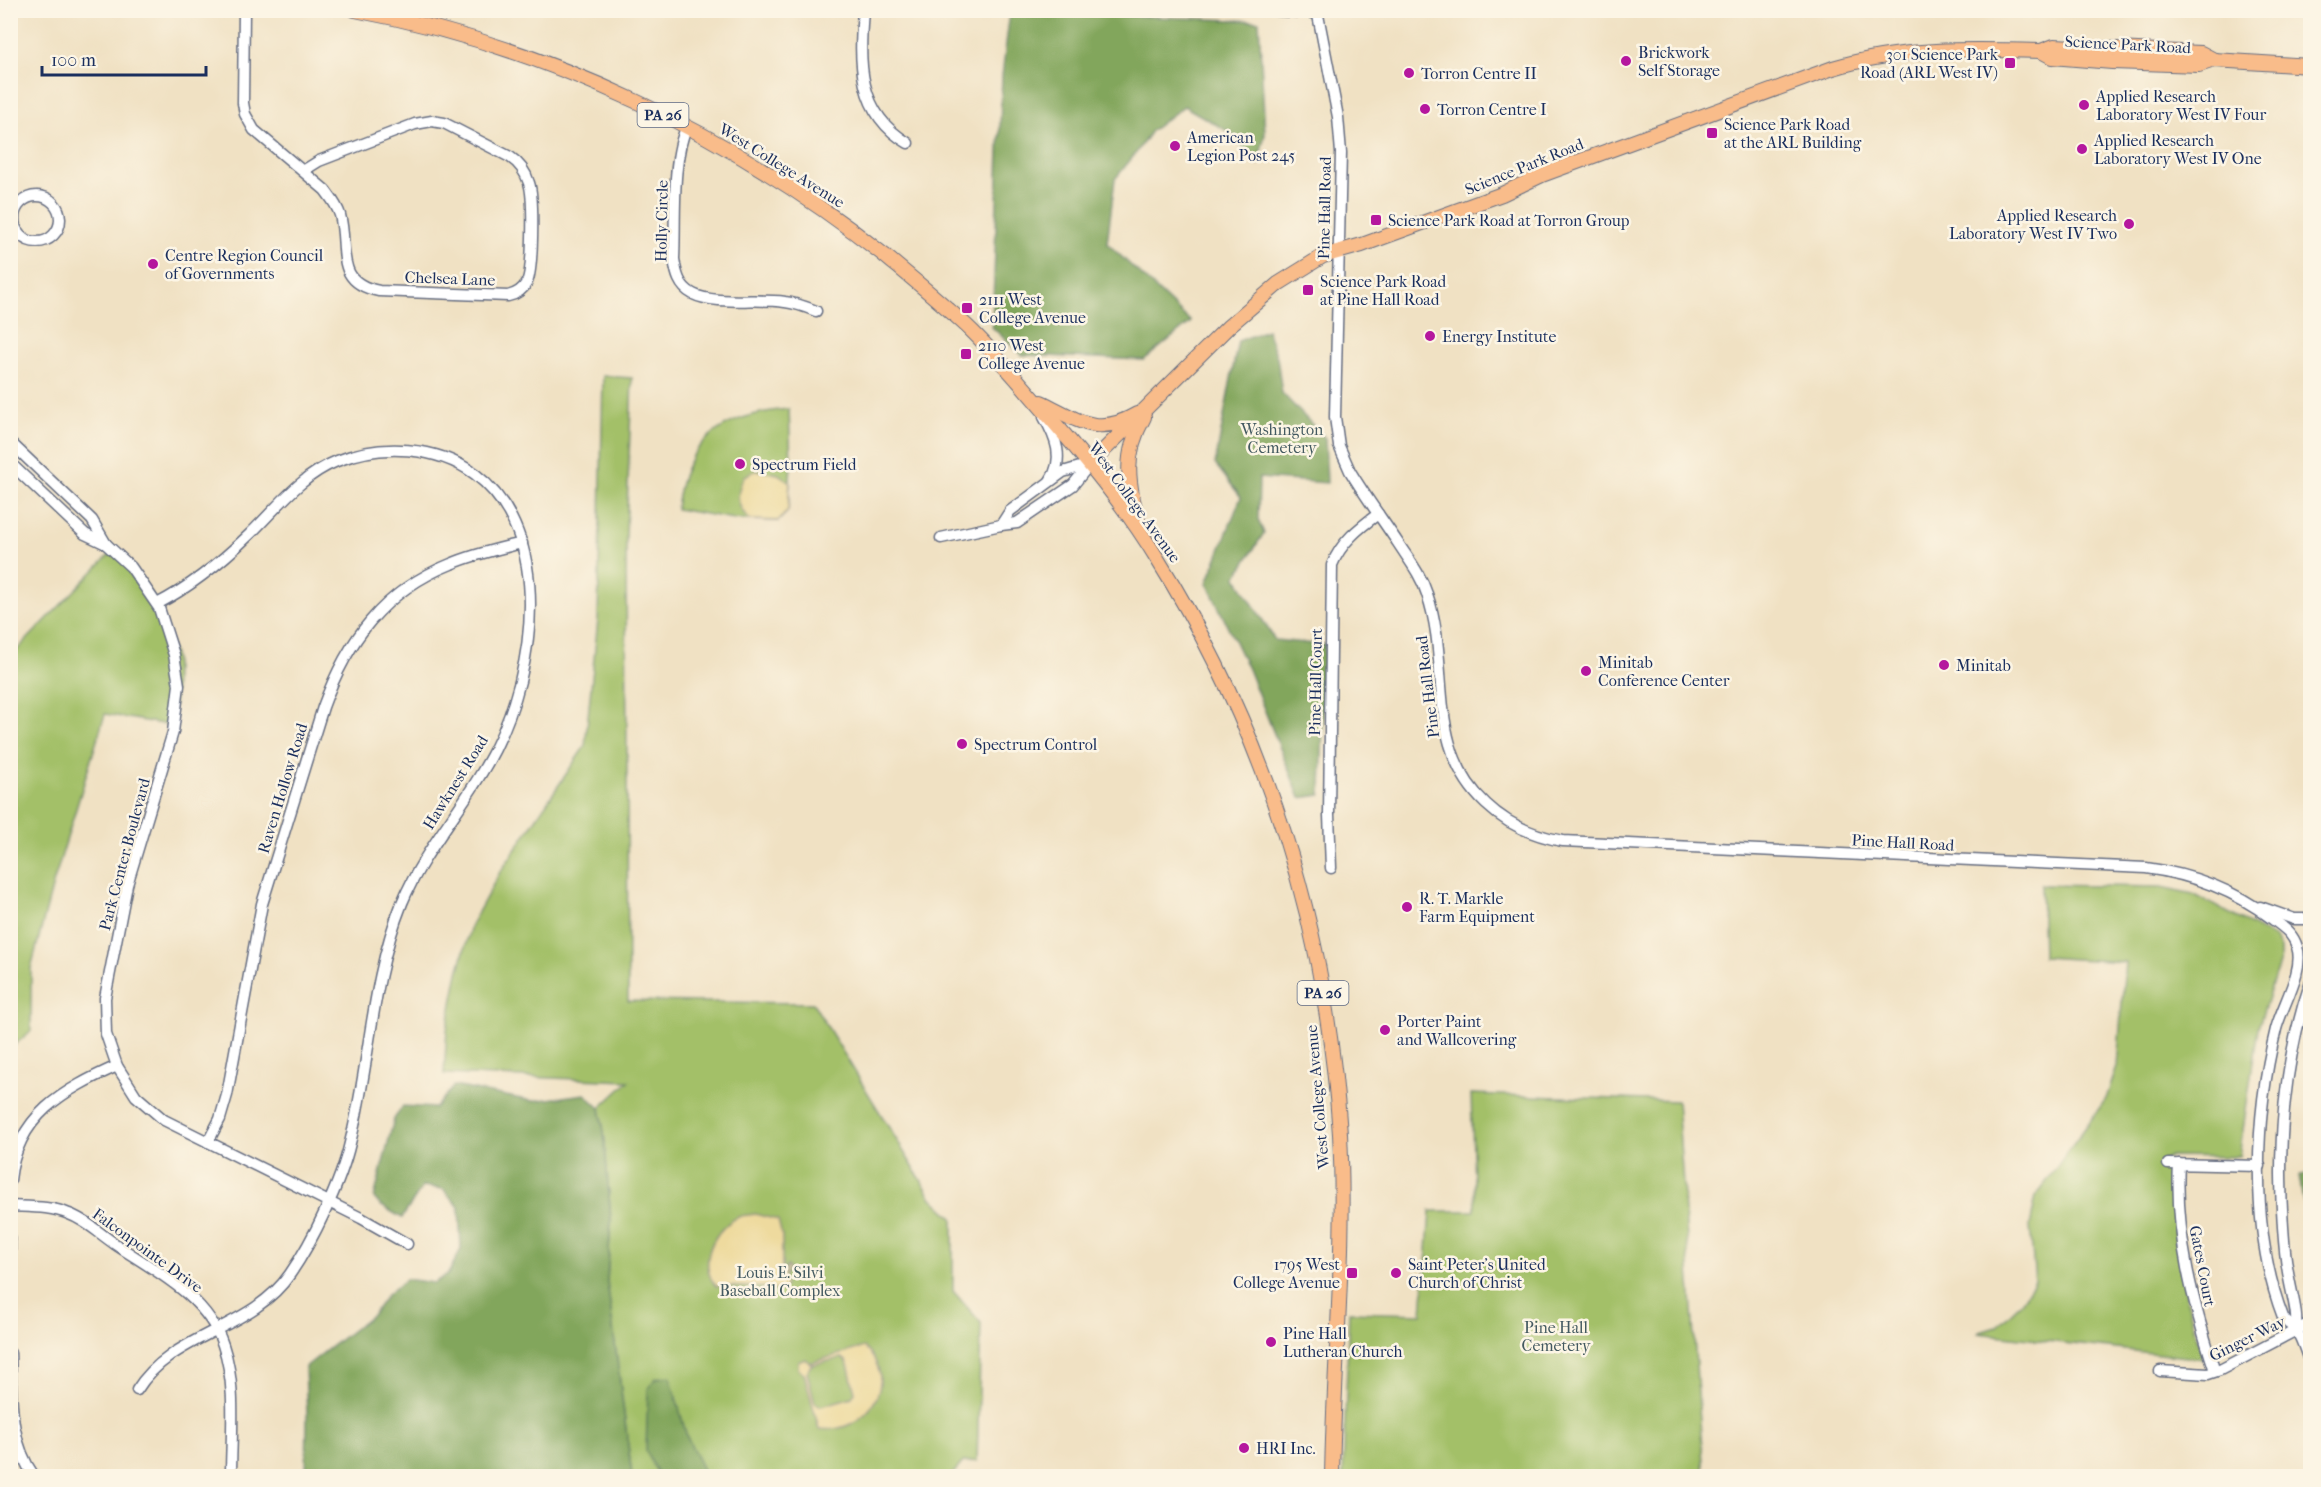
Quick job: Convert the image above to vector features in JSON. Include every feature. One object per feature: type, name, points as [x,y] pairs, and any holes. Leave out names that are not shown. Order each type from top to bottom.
[{"type":"main road","name":"West College Avenue","points":[[355,10],[437,29],[536,60],[639,103],[687,126],[813,202],[924,288],[973,333],[1090,464],[1142,535],[1174,587],[1223,677],[1242,720],[1271,794],[1294,864],[1317,958],[1336,1076],[1341,1174],[1341,1251],[1332,1476]]},
{"type":"main road","name":"Science Park Road","points":[[1090,464],[1260,297],[1323,256],[1362,245],[1502,194],[1542,175],[1858,60],[1939,49],[2041,51],[2054,46],[2201,53],[2214,60],[2310,66]]},
{"type":"main road","points":[[1034,399],[1076,421],[1102,425],[1128,419],[1153,402]]},
{"type":"main road","points":[[1142,535],[1130,489],[1128,468],[1135,435],[1153,402]]},
{"type":"street","name":"Chelsea Lane","points":[[244,10],[243,103],[245,114],[254,130],[325,190],[337,207],[348,272],[359,285],[379,291],[508,296],[519,292],[528,280],[532,205],[527,177],[516,161],[510,157],[444,123],[432,121],[415,124],[319,161],[303,171]]},
{"type":"street","points":[[863,10],[861,62],[863,83],[880,119],[891,131],[908,142]]},
{"type":"street","points":[[1265,10],[1317,12]]},
{"type":"street","name":"Pine Hall Road","points":[[1317,12],[1340,134],[1336,435],[1350,471],[1417,572],[1430,603],[1444,722],[1455,761],[1469,786],[1499,816],[1520,828],[1548,839],[1563,841],[2146,868],[2201,880],[2257,906],[2294,919],[2310,919]]},
{"type":"street","name":"Holly Circle","points":[[687,126],[680,140],[677,165],[674,259],[676,272],[682,285],[692,294],[704,298],[784,302],[816,311]]},
{"type":"street","points":[[39,195],[53,202],[59,211],[60,222],[53,236],[38,242],[21,235],[12,218],[24,200],[39,195]]},
{"type":"street","points":[[1034,399],[1058,448],[1057,466],[1048,484]]},
{"type":"street","name":"Park Center Boulevard","points":[[10,442],[92,520],[105,544]]},
{"type":"street","name":"Hawknest Road","points":[[137,1390],[145,1377],[172,1354],[250,1312],[281,1285],[296,1265],[328,1203],[345,1162],[350,1143],[381,976],[394,925],[425,856],[494,751],[512,710],[526,656],[529,625],[528,580],[522,543],[513,519],[495,494],[472,472],[458,464],[417,452],[381,450],[336,461],[304,480],[223,559],[195,582],[157,604]]},
{"type":"street","name":"Park Center Boulevard","points":[[10,463],[85,534],[105,544],[131,567],[157,604],[174,655],[178,695],[171,743],[125,895],[107,987],[106,1034],[117,1066],[129,1087],[145,1105],[164,1120],[407,1244]]},
{"type":"street","points":[[1001,525],[1010,511],[1063,472],[1090,464]]},
{"type":"street","points":[[941,538],[1017,523],[1072,484],[1090,464]]},
{"type":"street","name":"Pine Hall Court","points":[[1331,868],[1329,815],[1332,565],[1348,538],[1378,514]]},
{"type":"street","name":"Raven Hollow Road","points":[[208,1142],[220,1119],[227,1095],[256,932],[270,875],[323,707],[333,678],[346,653],[376,614],[411,584],[449,564],[522,543]]},
{"type":"street","name":"Pine Hall Road","points":[[2257,906],[2292,935],[2298,950],[2310,964]]},
{"type":"street","points":[[2310,919],[2300,930],[2299,966],[2281,1011],[2270,1059],[2264,1099],[2260,1166],[2262,1226],[2270,1273],[2285,1321],[2296,1330],[2310,1363]]},
{"type":"street","points":[[2296,1330],[2298,1314],[2288,1272],[2283,1227],[2282,1149],[2293,1053],[2310,984]]},
{"type":"street","points":[[10,1180],[23,1138],[44,1108],[70,1088],[117,1066]]},
{"type":"street","name":"Gates Court","points":[[2215,1371],[2197,1312],[2185,1261],[2174,1164],[2260,1166]]},
{"type":"street","name":"Falconpointe Drive","points":[[10,1206],[53,1209],[80,1219],[184,1291],[206,1313],[224,1346],[231,1381],[231,1476]]},
{"type":"street","points":[[10,1238],[10,1281]]},
{"type":"street","name":"Ginger Way","points":[[2160,1371],[2208,1374],[2310,1323]]},
{"type":"street","points":[[10,1353],[14,1429],[20,1451],[33,1476]]},
{"type":"green space","points":[[1010,11],[1259,21],[1265,134],[1258,164],[1231,133],[1184,106],[1151,131],[1115,179],[1107,243],[1191,322],[1144,360],[1022,355],[992,327],[1002,76]]},
{"type":"green space","name":"Washington Cemetery","points":[[1267,330],[1277,357],[1282,393],[1325,438],[1327,483],[1259,478],[1258,520],[1264,533],[1236,577],[1275,640],[1325,645],[1321,795],[1300,798],[1248,669],[1207,583],[1241,497],[1215,464],[1238,341]]},
{"type":"green space","name":"Louis E. Silvi Baseball Complex","points":[[603,376],[632,378],[626,536],[628,1001],[813,1003],[932,1198],[953,1218],[953,1291],[981,1323],[977,1461],[963,1462],[951,1476],[632,1476],[607,1281],[611,1221],[600,1108],[629,1081],[444,1074],[447,1030],[457,977],[471,925],[499,874],[585,746],[598,619]]},
{"type":"green space","name":"Spectrum Field","points":[[789,409],[791,463],[788,511],[778,521],[734,519],[676,509],[680,485],[687,465],[711,435],[745,417]]},
{"type":"green space","points":[[114,550],[151,594],[175,658],[174,726],[105,714],[53,884],[31,968],[31,1031],[11,1048],[11,656]]},
{"type":"green space","points":[[2041,885],[2161,887],[2193,894],[2275,938],[2281,948],[2281,957],[2258,1028],[2239,1157],[2170,1156],[2161,1161],[2165,1170],[2173,1172],[2176,1243],[2190,1313],[2203,1359],[1977,1333],[1996,1327],[2020,1304],[2035,1281],[2030,1226],[2036,1196],[2106,1099],[2117,1067],[2125,962],[2043,957]]},
{"type":"green space","points":[[454,1086],[532,1101],[585,1094],[600,1108],[611,1221],[607,1281],[632,1476],[306,1476],[305,1367],[373,1314],[387,1295],[406,1279],[434,1283],[448,1274],[461,1249],[459,1207],[443,1189],[423,1186],[402,1218],[380,1205],[374,1198],[394,1119],[403,1106],[435,1108]]},
{"type":"green space","name":"Pine Hall Cemetery","points":[[1471,1094],[1677,1101],[1704,1476],[1343,1476],[1349,1312],[1422,1314],[1430,1211],[1475,1211]]},
{"type":"green space","points":[[2310,1174],[2310,1245],[2299,1176]]},
{"type":"green space","points":[[670,1376],[687,1437],[706,1476],[659,1476],[646,1451],[648,1389],[656,1378]]},
{"type":"sand","points":[[757,470],[778,474],[790,482],[788,511],[778,521],[750,520],[739,504],[739,488],[744,476]]},
{"type":"sand","points":[[755,1214],[778,1220],[782,1236],[782,1272],[787,1266],[789,1269],[784,1276],[786,1286],[782,1290],[773,1290],[766,1295],[760,1294],[769,1288],[716,1286],[710,1277],[708,1257],[716,1236],[732,1221],[741,1216]]},
{"type":"sand","points":[[864,1347],[875,1361],[880,1375],[879,1389],[874,1403],[852,1424],[836,1429],[819,1429],[804,1373],[798,1369],[798,1362],[805,1359],[810,1363]],"holes":[[[841,1358],[847,1361],[855,1392],[852,1397],[821,1406],[815,1403],[807,1372],[811,1365]]]},
{"type":"place","name":"Brickwork Self Storage","points":[[1626,61]]},
{"type":"place","name":"301 Science Park Road (ARL West IV)","points":[[2010,63]]},
{"type":"place","name":"Torron Centre II","points":[[1409,73]]},
{"type":"place","name":"Applied Research Laboratory West IV Four","points":[[2084,105]]},
{"type":"place","name":"Torron Centre I","points":[[1425,109]]},
{"type":"place","name":"Science Park Road at the ARL Building","points":[[1712,133]]},
{"type":"place","name":"American Legion Post 245","points":[[1175,146]]},
{"type":"place","name":"Applied Research Laboratory West IV One","points":[[2082,149]]},
{"type":"place","name":"Science Park Road at Torron Group","points":[[1376,220]]},
{"type":"place","name":"Applied Research Laboratory West IV Two","points":[[2129,224]]},
{"type":"place","name":"Centre Region Council of Governments","points":[[153,264]]},
{"type":"place","name":"Science Park Road at Pine Hall Road","points":[[1308,290]]},
{"type":"place","name":"2111 West College Avenue","points":[[967,308]]},
{"type":"place","name":"Energy Institute","points":[[1430,336]]},
{"type":"place","name":"2110 West College Avenue","points":[[966,354]]},
{"type":"place","name":"Spectrum Field","points":[[740,464]]},
{"type":"place","name":"Minitab","points":[[1944,665]]},
{"type":"place","name":"Minitab Conference Center","points":[[1586,671]]},
{"type":"place","name":"Spectrum Control","points":[[962,744]]},
{"type":"place","name":"R. T. Markle Farm Equipment","points":[[1407,907]]},
{"type":"place","name":"Porter Paint and Wallcovering","points":[[1385,1030]]},
{"type":"place","name":"1795 West College Avenue","points":[[1352,1273]]},
{"type":"place","name":"Saint Peter's United Church of Christ","points":[[1396,1273]]},
{"type":"place","name":"Pine Hall Lutheran Church","points":[[1271,1342]]},
{"type":"place","name":"HRI Inc.","points":[[1244,1448]]}]
